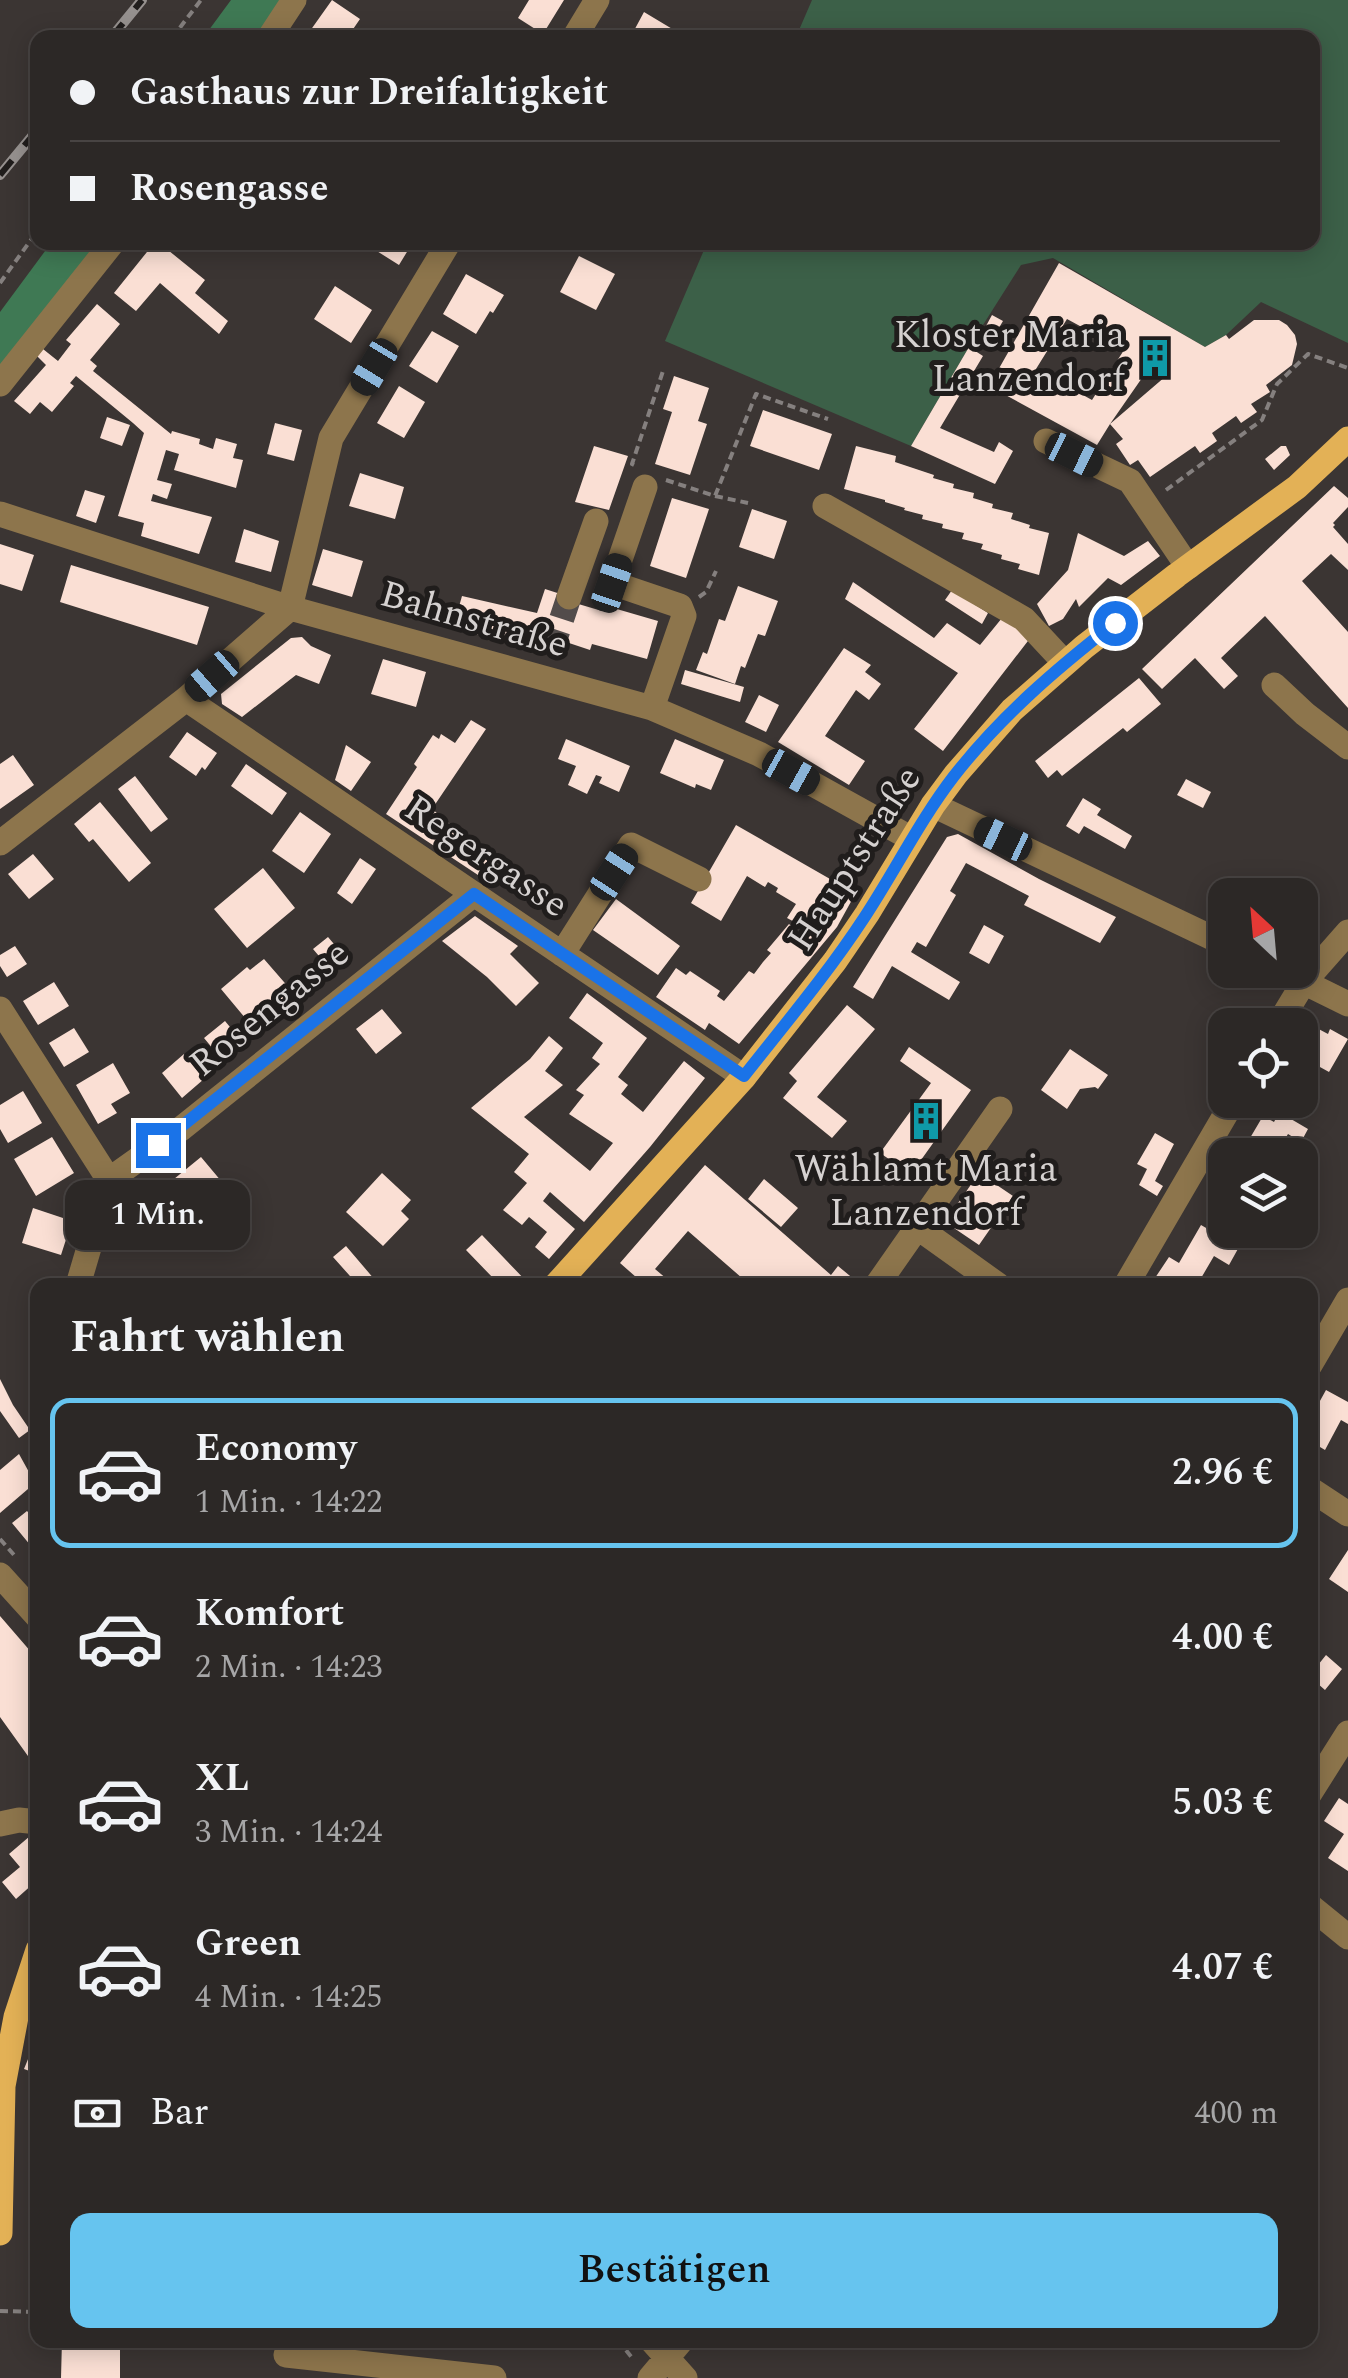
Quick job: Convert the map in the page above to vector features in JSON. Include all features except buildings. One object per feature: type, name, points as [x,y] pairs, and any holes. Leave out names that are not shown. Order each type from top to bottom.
[{"type":"main road","name":"Hauptstraße","points":[[563,1278],[744,1076],[835,961],[933,805],[1012,710],[1188,566],[1297,487],[1348,439]]},
{"type":"main road","points":[[0,2233],[3,2086],[16,2017],[30,1974]]},
{"type":"street","points":[[274,30],[294,0]]},
{"type":"street","points":[[579,30],[597,0]]},
{"type":"street","points":[[0,384],[106,250]]},
{"type":"street","points":[[0,843],[186,699],[290,608],[330,438],[445,250]]},
{"type":"street","points":[[1046,442],[1130,481],[1188,566]]},
{"type":"street","points":[[646,480],[612,583],[680,606],[684,616],[652,708]]},
{"type":"street","points":[[825,506],[1024,619],[1065,664]]},
{"type":"street","name":"Bahnstraße","points":[[0,514],[290,608],[546,666],[760,754],[912,840]]},
{"type":"street","points":[[569,597],[596,521]]},
{"type":"street","points":[[1274,685],[1348,747]]},
{"type":"street","name":"Regergasse","points":[[186,699],[744,1076]]},
{"type":"street","points":[[933,805],[1208,936]]},
{"type":"street","points":[[562,954],[632,845],[699,878]]},
{"type":"street","name":"Rosengasse","points":[[110,1180],[182,1128],[474,894]]},
{"type":"street","points":[[1318,966],[1348,932]]},
{"type":"street","points":[[1316,988],[1348,1004]]},
{"type":"street","points":[[0,1009],[110,1180],[80,1278]]},
{"type":"street","points":[[882,1278],[1000,1109]]},
{"type":"street","points":[[1130,1278],[1223,1118]]},
{"type":"street","points":[[917,1227],[988,1278]]},
{"type":"street","points":[[1318,1351],[1348,1300]]},
{"type":"street","points":[[1318,1495],[1348,1514]]},
{"type":"street","points":[[0,1575],[30,1608]]},
{"type":"street","points":[[1318,1780],[1348,1733]]},
{"type":"street","points":[[0,1824],[30,1821]]},
{"type":"street","points":[[1318,1913],[1348,1937]]},
{"type":"street","points":[[650,2378],[666,2348]]},
{"type":"street","points":[[668,2348],[685,2378]]},
{"type":"street","points":[[286,2356],[494,2378]]},
{"type":"path","points":[[178,30],[201,0]]},
{"type":"path","points":[[0,283],[30,241]]},
{"type":"path","points":[[1146,505],[1262,420],[1277,384],[1308,354],[1348,368]]},
{"type":"path","points":[[663,371],[632,464],[646,480],[748,502]]},
{"type":"path","points":[[715,496],[756,394],[828,419]]},
{"type":"path","points":[[0,2311],[30,2312]]},
{"type":"path","points":[[261,2348],[279,2350],[286,2356]]},
{"type":"green space","points":[[231,0],[282,0],[263,30],[209,30]]},
{"type":"green space","points":[[812,0],[1348,0],[1348,343],[1261,302],[1226,335],[1205,347],[1053,258],[1021,265],[911,446],[665,341],[704,250],[1320,250],[1320,30],[799,30]]},
{"type":"green space","points":[[46,250],[95,250],[0,367],[0,312]]},
{"type":"tunnel","points":[[550,654],[569,597]]},
{"type":"railway","points":[[118,30],[142,0]]},
{"type":"railway","points":[[0,175],[30,139]]},
{"type":"place","name":"Kloster Maria Lanzendorf","points":[[1155,358]]},
{"type":"place","name":"Wählamt Maria Lanzendorf","points":[[926,1121]]},
{"type":"route","points":[[158,1145],[474,894],[744,1076],[835,961],[956,774],[1012,710],[1115,623]]}]
